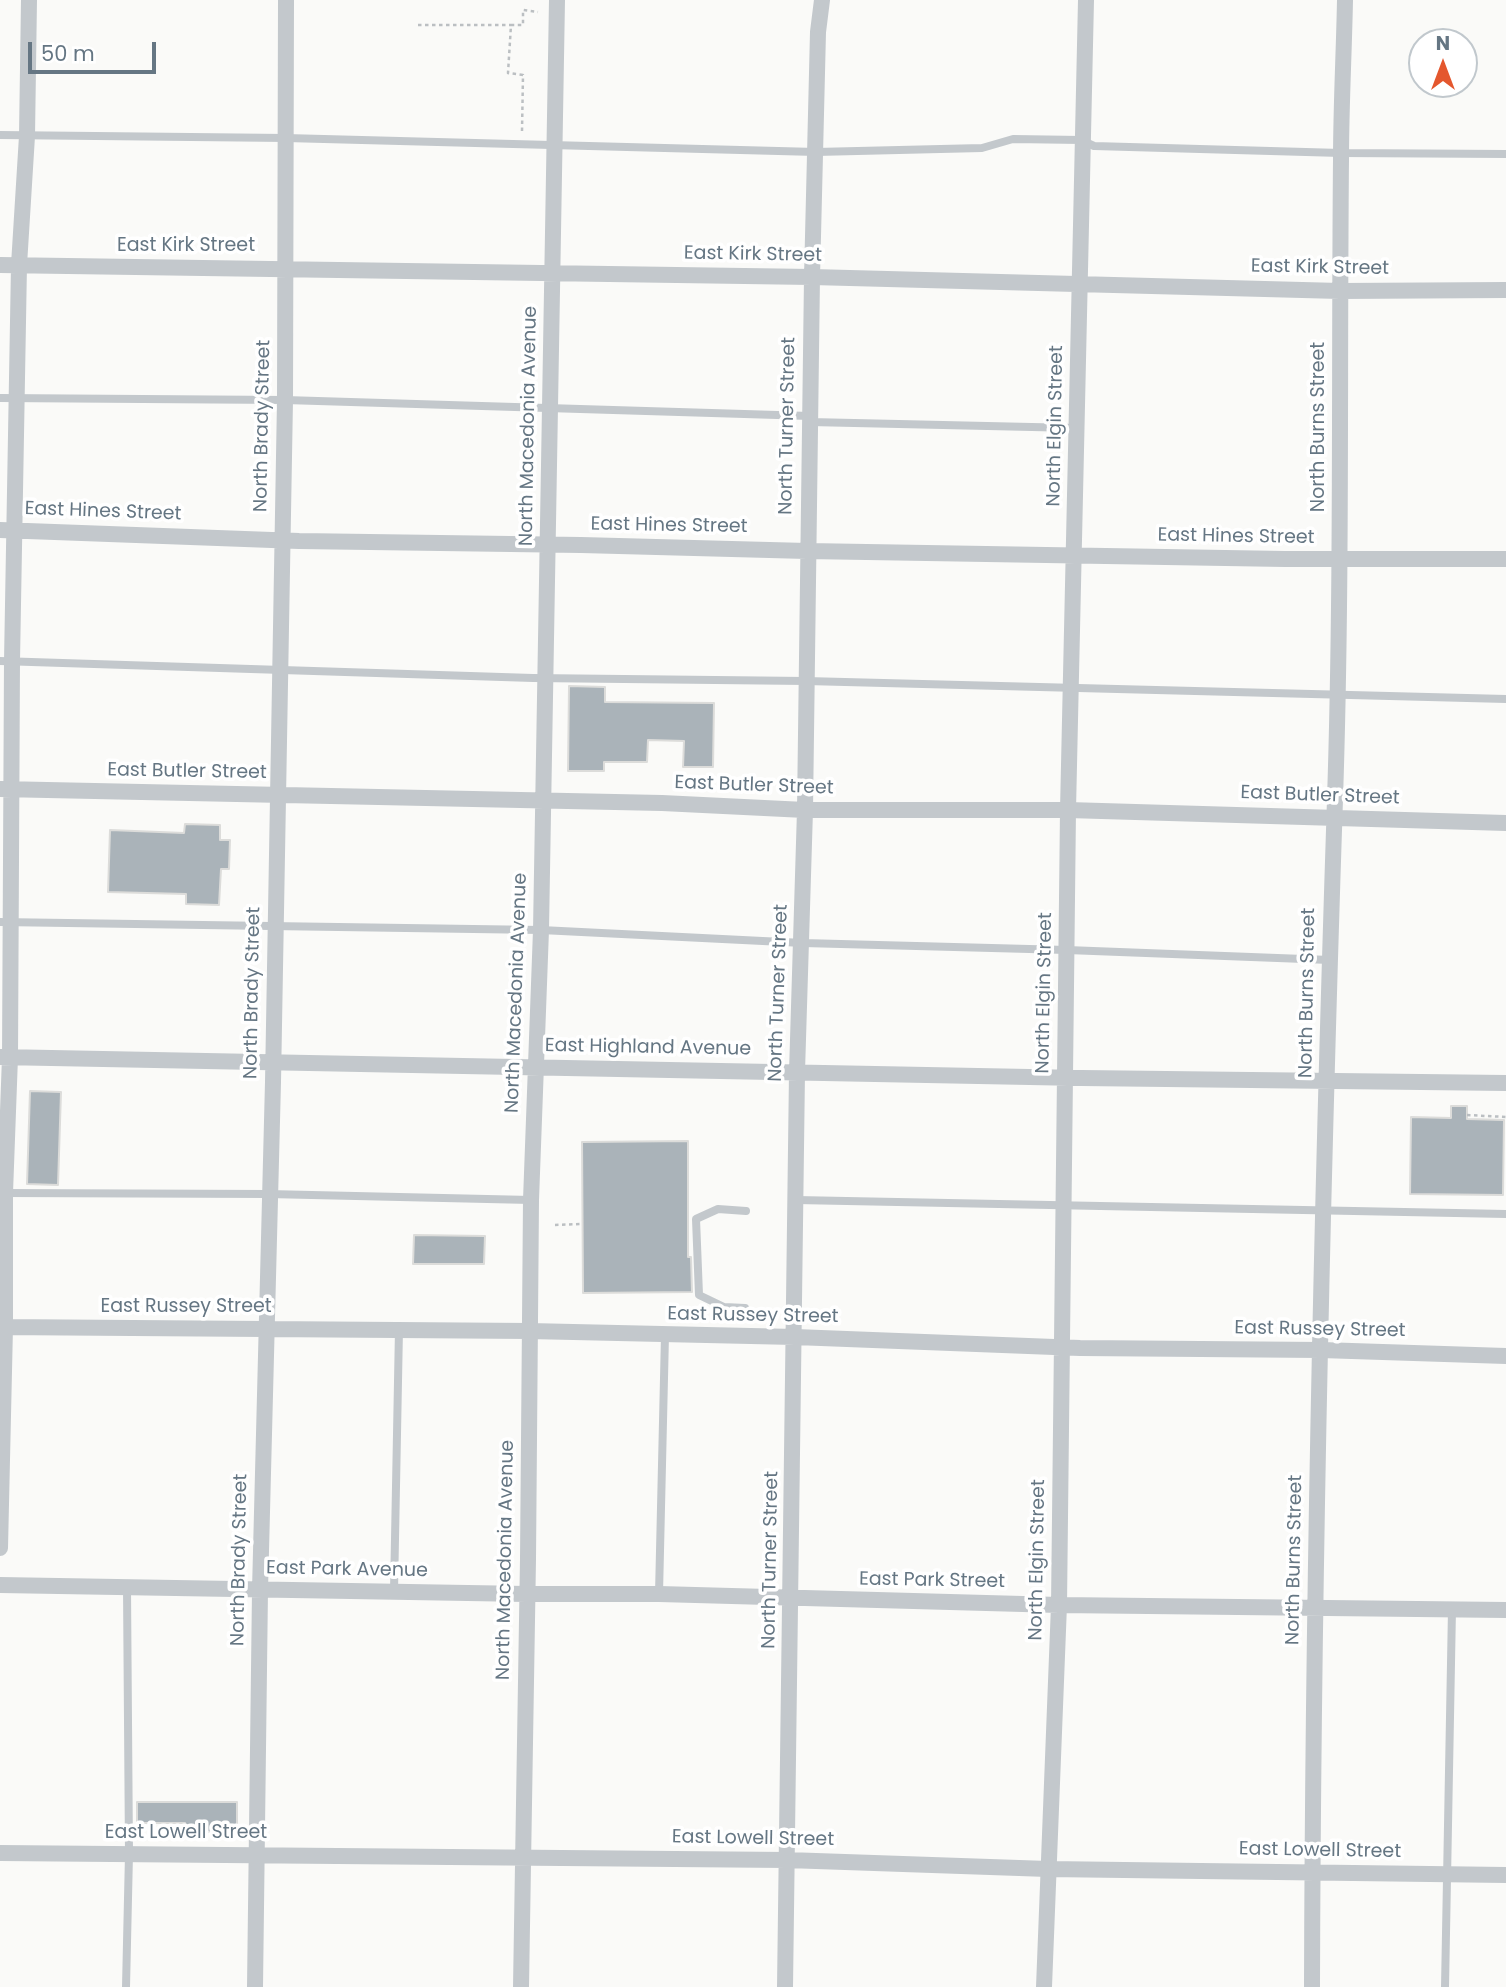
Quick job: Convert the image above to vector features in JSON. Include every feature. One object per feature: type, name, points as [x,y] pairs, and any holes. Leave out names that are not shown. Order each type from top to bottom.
[{"type":"street","points":[[0,1548],[8,398],[27,136],[29,0]]},
{"type":"street","name":"North Brady Street","points":[[256,1987],[260,1590],[285,400],[285,0]]},
{"type":"street","name":"North Macedonia Avenue","points":[[521,1987],[528,1559],[528,1331],[547,678],[557,0]]},
{"type":"street","name":"North Turner Street","points":[[785,1987],[797,1072],[803,943],[812,277],[818,32],[822,0]]},
{"type":"street","name":"North Elgin Street","points":[[1044,1987],[1059,1605],[1068,810],[1086,0]]},
{"type":"street","name":"North Burns Street","points":[[1312,1987],[1322,1211],[1337,694],[1340,153],[1345,0]]},
{"type":"street","name":"East Kirk Street","points":[[0,265],[285,267],[1340,290],[1506,290]]},
{"type":"street","name":"East Hines Street","points":[[7,530],[282,538],[299,541],[807,551],[1506,559]]},
{"type":"street","name":"East Butler Street","points":[[6,789],[662,803],[805,810],[1068,810],[1506,823]]},
{"type":"street","name":"East Highland Avenue","points":[[5,1057],[1066,1078],[1506,1083]]},
{"type":"street","name":"East Russey Street","points":[[3,1327],[528,1331],[1063,1345],[1080,1348],[1321,1350],[1506,1356]]},
{"type":"street","name":"East Park Avenue","points":[[0,1585],[526,1594]]},
{"type":"street","name":"East Park Street","points":[[526,1594],[659,1594],[1059,1605],[1506,1610]]},
{"type":"street","name":"East Lowell Street","points":[[0,1853],[787,1860],[1048,1869],[1506,1875]]},
{"type":"lane","points":[[0,135],[556,143],[816,152],[982,148],[1013,139],[1082,140],[1094,146],[1506,155]]},
{"type":"lane","points":[[8,398],[285,400],[1077,428]]},
{"type":"lane","points":[[6,661],[547,678],[806,681],[1506,699]]},
{"type":"lane","points":[[5,922],[541,930],[803,943],[1330,960]]},
{"type":"lane","points":[[3,1193],[268,1194],[531,1200]]},
{"type":"lane","points":[[796,1200],[1506,1214]]},
{"type":"lane","points":[[745,1308],[724,1307],[699,1295],[696,1219],[718,1209],[746,1211]]},
{"type":"lane","points":[[394,1591],[399,1329]]},
{"type":"lane","points":[[659,1594],[665,1335]]},
{"type":"lane","points":[[125,1987],[129,1854],[127,1588]]},
{"type":"lane","points":[[1445,1987],[1452,1609]]},
{"type":"path","points":[[418,25],[523,25],[523,10],[538,12]]},
{"type":"path","points":[[510,25],[508,73],[523,75],[522,132]]},
{"type":"path","points":[[1467,1115],[1506,1117]]},
{"type":"path","points":[[555,1225],[582,1224]]},
{"type":"building","points":[[569,686],[605,687],[605,702],[714,703],[713,767],[683,767],[684,741],[648,740],[647,762],[604,762],[604,771],[568,771]]},
{"type":"building","points":[[185,824],[220,825],[220,840],[230,840],[229,869],[221,869],[219,905],[186,904],[186,894],[108,892],[110,830],[184,833]]},
{"type":"building","points":[[30,1091],[61,1092],[58,1185],[27,1184]]},
{"type":"building","points":[[1451,1106],[1467,1106],[1467,1119],[1504,1120],[1503,1195],[1410,1194],[1411,1117],[1451,1118]]},
{"type":"building","points":[[688,1141],[688,1257],[691,1257],[692,1292],[583,1293],[582,1142]]},
{"type":"building","points":[[414,1235],[485,1236],[484,1264],[413,1264]]},
{"type":"building","points":[[137,1802],[237,1802],[237,1832],[185,1832],[185,1823],[137,1823]]}]
